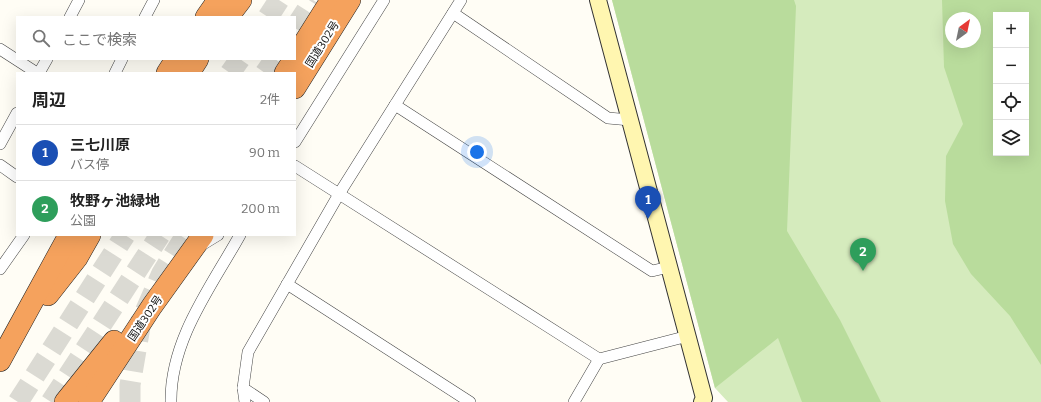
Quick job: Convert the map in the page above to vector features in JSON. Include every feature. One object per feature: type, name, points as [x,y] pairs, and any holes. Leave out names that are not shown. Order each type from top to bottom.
[{"type":"highway","points":[[207,16],[218,0]]},
{"type":"highway","points":[[229,16],[240,0]]},
{"type":"highway","points":[[296,55],[331,0]]},
{"type":"highway","name":"国道302号","points":[[296,86],[350,0]]},
{"type":"highway","points":[[168,72],[175,60]]},
{"type":"highway","points":[[189,72],[197,60]]},
{"type":"highway","points":[[286,72],[293,60]]},
{"type":"highway","points":[[0,361],[69,236]]},
{"type":"highway","points":[[13,340],[77,258],[89,236]]},
{"type":"highway","points":[[65,402],[93,369],[150,290],[195,247]]},
{"type":"highway","name":"国道302号","points":[[89,402],[152,306],[195,247]]},
{"type":"highway","points":[[104,402],[142,341],[152,306]]},
{"type":"street","points":[[71,16],[79,0]]},
{"type":"street","points":[[146,16],[154,0]]},
{"type":"street","points":[[296,140],[384,0]]},
{"type":"street","points":[[245,402],[243,388],[248,352],[338,194],[461,0]]},
{"type":"street","points":[[598,0],[705,401]]},
{"type":"street","points":[[453,13],[608,118],[630,120]]},
{"type":"street","points":[[0,49],[16,59]]},
{"type":"street","points":[[17,60],[36,72]]},
{"type":"street","points":[[39,72],[46,60]]},
{"type":"street","points":[[116,72],[122,60]]},
{"type":"street","points":[[395,105],[652,271],[669,267]]},
{"type":"street","points":[[0,144],[16,115]]},
{"type":"street","points":[[0,165],[16,176]]},
{"type":"street","points":[[296,167],[599,359]]},
{"type":"street","points":[[0,269],[23,236]]},
{"type":"street","points":[[195,247],[216,236]]},
{"type":"street","points":[[172,402],[171,385],[176,363],[188,328],[239,236]]},
{"type":"street","points":[[287,284],[470,402]]},
{"type":"street","points":[[574,402],[599,359],[688,336]]},
{"type":"street","points":[[243,388],[264,402]]},
{"type":"green space","points":[[612,0],[1041,0],[1041,402],[728,402],[715,388]]},
{"type":"green space","points":[[612,0],[794,0],[796,6],[787,231],[840,320],[881,402],[802,402],[778,338],[715,388]]},
{"type":"green space","points":[[942,0],[1041,0],[1041,365],[1010,316],[971,274],[953,244],[945,201],[946,156],[963,124],[944,67]]},
{"type":"tunnel","points":[[269,16],[279,0]]},
{"type":"tunnel","points":[[296,26],[313,0]]},
{"type":"tunnel","points":[[231,72],[239,60]]},
{"type":"tunnel","points":[[266,72],[274,60]]},
{"type":"tunnel","points":[[18,402],[124,236]]},
{"type":"tunnel","points":[[51,402],[159,236]]},
{"type":"tunnel","points":[[130,402],[130,385],[141,321],[162,273],[185,236]]},
{"type":"place","name":"三七川原","points":[[648,219]]},
{"type":"place","name":"牧野ヶ池緑地","points":[[863,271]]}]
